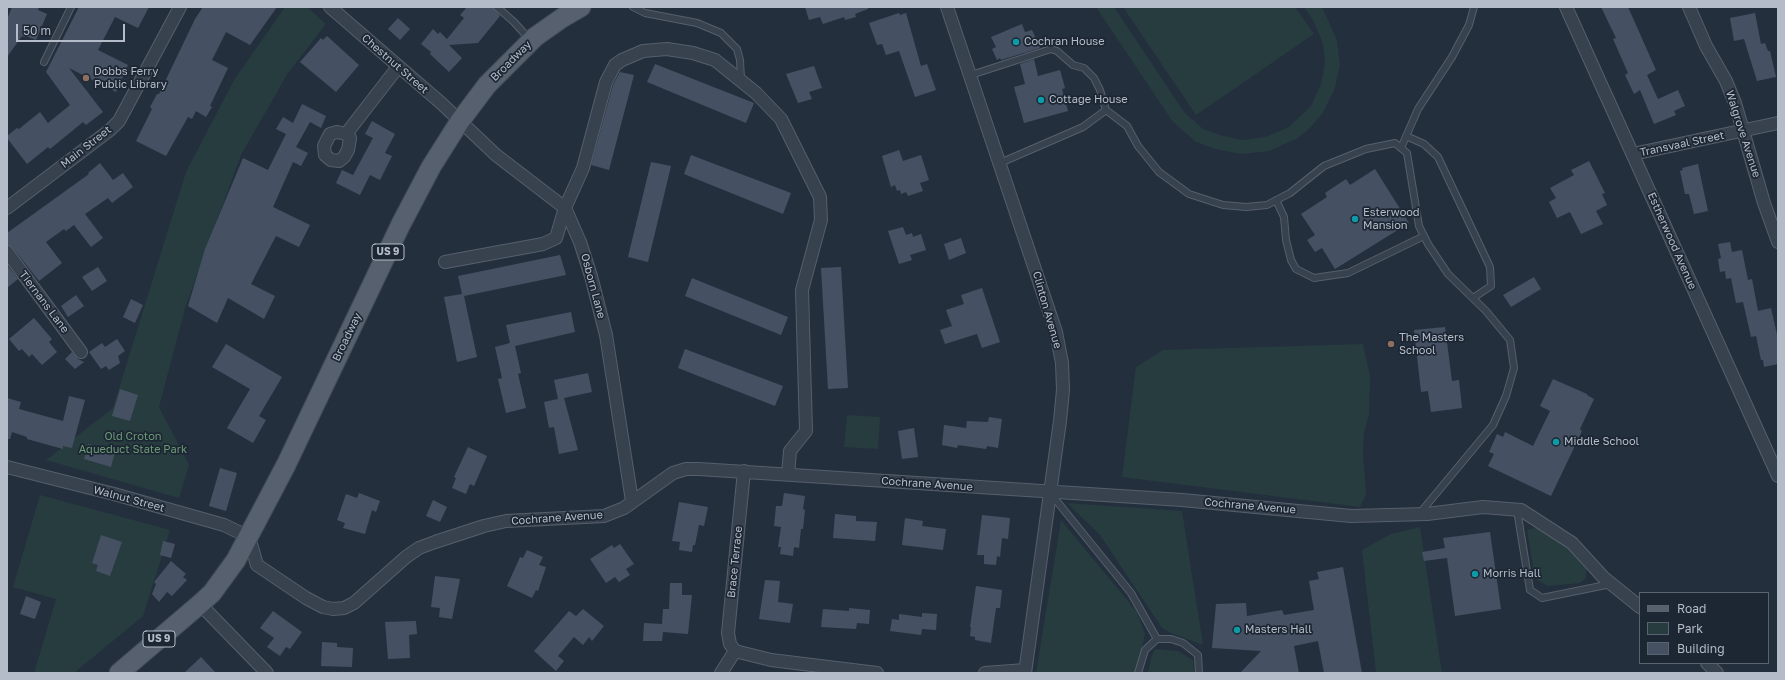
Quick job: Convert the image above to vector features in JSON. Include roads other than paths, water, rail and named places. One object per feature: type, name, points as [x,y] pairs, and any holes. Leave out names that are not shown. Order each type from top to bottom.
[{"type":"main road","name":"Broadway","points":[[119,673],[212,593],[236,560],[286,465],[431,167],[460,121],[487,85],[531,42],[562,18],[581,7]]},
{"type":"street","name":"Main Street","points":[[7,208],[110,130],[119,121],[180,7]]},
{"type":"street","name":"Chestnut Street","points":[[330,7],[460,121]]},
{"type":"street","name":"Clinton Avenue","points":[[947,7],[1056,332],[1062,363],[1063,390],[1060,421],[1025,672]]},
{"type":"street","name":"Estherwood Avenue","points":[[1566,7],[1778,476]]},
{"type":"street","name":"Walgrove Avenue","points":[[1689,7],[1706,46],[1726,81],[1735,103],[1764,203],[1778,242]]},
{"type":"street","points":[[445,262],[544,244],[556,238],[565,208],[583,168],[610,72],[622,60],[643,51],[667,49],[693,53],[715,60],[756,93],[781,118],[820,197],[821,220],[802,290],[806,431],[790,451],[788,474]]},
{"type":"street","points":[[346,134],[398,67]]},
{"type":"street","name":"Osborn Lane","points":[[460,121],[496,155],[565,208],[580,242],[591,276],[606,335],[632,501]]},
{"type":"street","name":"Transvaal Street","points":[[1633,154],[1778,124]]},
{"type":"street","name":"Tiernans Lane","points":[[7,252],[81,352]]},
{"type":"street","name":"Walnut Street","points":[[7,467],[224,524],[249,537]]},
{"type":"street","name":"Cochrane Avenue","points":[[249,537],[257,565],[306,598],[323,607],[344,608],[354,603],[419,548],[484,526],[506,521],[604,516],[615,512],[673,473],[686,469],[744,471],[1050,493],[1182,500],[1352,516],[1420,513],[1483,507],[1521,510],[1572,543],[1611,584],[1639,606]]},
{"type":"street","name":"Brace Terrace","points":[[735,651],[730,644],[728,633],[744,471]]},
{"type":"street","points":[[200,604],[267,673]]},
{"type":"street","points":[[721,673],[735,651],[771,660],[876,673]]},
{"type":"street","points":[[1708,664],[1717,673]]},
{"type":"street","points":[[985,673],[1025,672]]},
{"type":"lane","points":[[44,62],[70,7]]},
{"type":"lane","points":[[497,7],[514,22],[531,42]]},
{"type":"lane","points":[[633,7],[645,13],[698,23],[721,33],[736,49],[740,60],[741,81]]},
{"type":"lane","points":[[1401,148],[1418,109],[1452,57],[1469,26],[1474,7]]},
{"type":"lane","points":[[970,75],[1051,49],[1057,51],[1074,65],[1084,68],[1094,78],[1100,90],[1106,110],[1127,126],[1138,146],[1159,172],[1189,194],[1223,206],[1238,207],[1267,204],[1290,193],[1324,166],[1366,149],[1395,143],[1407,153],[1419,226],[1448,274],[1486,311],[1510,340],[1514,368],[1506,396],[1493,425],[1420,513]]},
{"type":"lane","points":[[1000,163],[1083,127],[1106,110]]},
{"type":"lane","points":[[1406,136],[1424,144],[1438,157],[1490,266],[1491,286],[1473,298]]},
{"type":"lane","points":[[1276,200],[1284,217],[1286,240],[1291,260],[1296,269],[1314,278],[1348,273],[1424,236]]},
{"type":"lane","points":[[1050,493],[1131,593],[1157,639]]},
{"type":"lane","points":[[1517,510],[1530,590],[1542,598],[1611,584]]},
{"type":"lane","points":[[1138,673],[1145,650],[1157,639],[1171,639],[1189,648],[1198,655],[1200,673]]},
{"type":"place","name":"Cochran House","points":[[1016,42]]},
{"type":"place","name":"Dobbs Ferry Public Library","points":[[86,78]]},
{"type":"place","name":"Cottage House","points":[[1041,100]]},
{"type":"place","name":"Esterwood Mansion","points":[[1355,219]]},
{"type":"place","name":"The Masters School","points":[[1391,344]]},
{"type":"place","name":"Middle School","points":[[1556,442]]},
{"type":"place","name":"Morris Hall","points":[[1475,574]]},
{"type":"place","name":"Masters Hall","points":[[1237,630]]},
{"type":"park label","name":"Old Croton Aqueduct State Park","points":[[133,443]]}]
